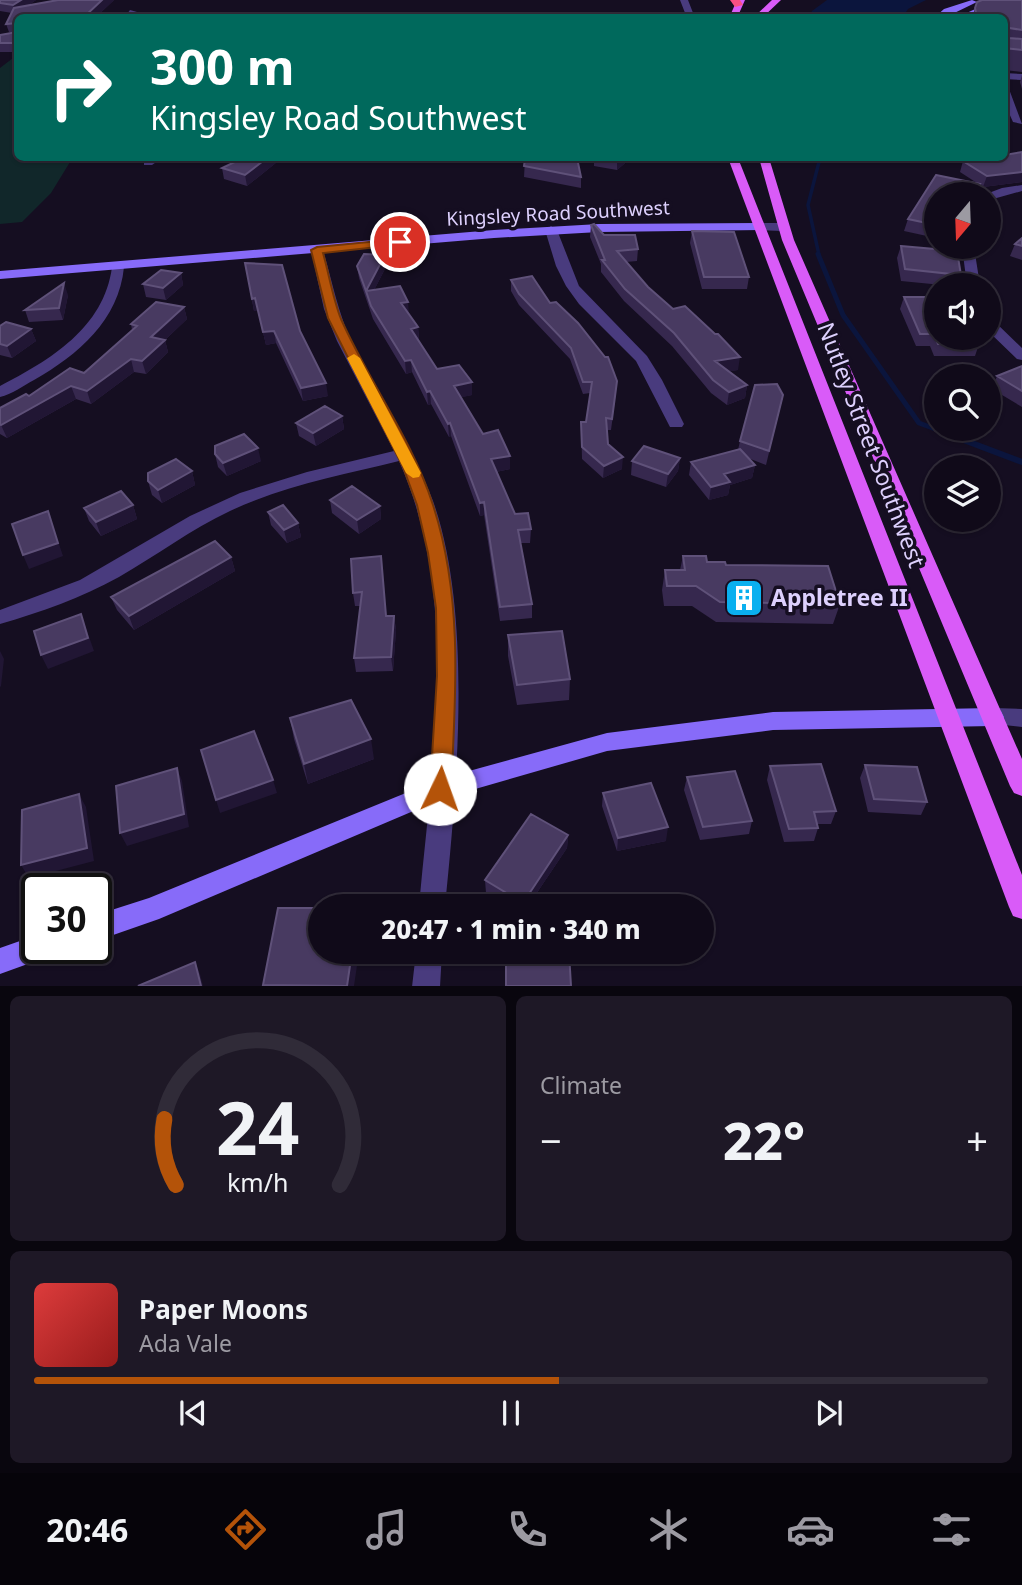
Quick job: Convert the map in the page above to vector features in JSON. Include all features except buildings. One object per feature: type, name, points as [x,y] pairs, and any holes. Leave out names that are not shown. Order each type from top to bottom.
[{"type":"main road","points":[[761,14],[776,0]]},
{"type":"main road","name":"Nutley Street Southwest","points":[[734,161],[1022,907]]},
{"type":"main road","name":"Nutley Street Southwest","points":[[765,161],[783,227],[1022,786]]},
{"type":"street","points":[[945,14],[958,6],[980,0]]},
{"type":"street","points":[[968,14],[983,7],[1022,1]]},
{"type":"street","points":[[1008,97],[1020,122]]},
{"type":"street","points":[[1001,192],[1022,188]]},
{"type":"street","name":"Kingsley Road Southwest","points":[[0,275],[551,230],[783,227]]},
{"type":"street","points":[[551,230],[566,274],[575,289],[627,341],[645,364],[660,387],[676,424]]},
{"type":"street","points":[[317,250],[334,318],[405,454],[425,505],[437,553],[445,608],[447,676],[433,894]]},
{"type":"street","points":[[0,392],[52,361],[94,324],[114,292],[118,267]]},
{"type":"street","points":[[1001,336],[1022,356]]},
{"type":"street","points":[[0,617],[67,593],[101,577],[190,524],[257,493],[293,481],[405,454]]},
{"type":"street","points":[[112,923],[150,910],[440,789],[607,742],[773,721],[1022,718]]},
{"type":"street","points":[[0,961],[21,954]]},
{"type":"street","points":[[426,986],[428,964]]},
{"type":"green space","points":[[14,57],[14,161],[72,161],[51,193],[22,222],[0,224],[0,68]]},
{"type":"water","points":[[827,0],[926,0],[908,9],[905,14],[810,14]]},
{"type":"waterway","points":[[819,161],[808,205],[819,255]]},
{"type":"waterway","points":[[818,254],[843,315],[919,423],[924,425]]},
{"type":"waterway","points":[[966,441],[1022,462]]},
{"type":"slow traffic","points":[[354,358],[413,473]]},
{"type":"place","name":"Appletree II","points":[[744,598]]},
{"type":"route","points":[[400,242],[317,250],[334,318],[411,467],[425,505],[437,553],[445,608],[447,676],[440,789]]}]
